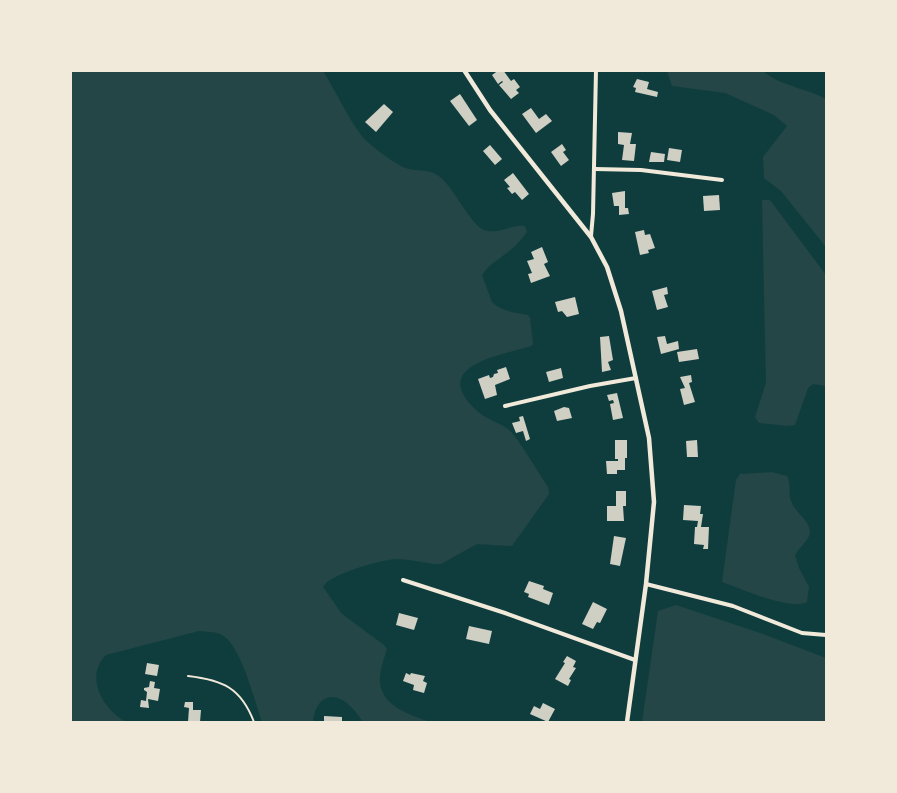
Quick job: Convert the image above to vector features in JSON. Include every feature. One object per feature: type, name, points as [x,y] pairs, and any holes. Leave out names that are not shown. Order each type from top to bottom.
[{"type":"street","points":[[464,70],[488,107],[591,237],[613,283],[621,312],[637,378],[650,448],[654,493],[653,526],[627,723]]},
{"type":"street","points":[[591,237],[595,169],[594,88],[596,70]]},
{"type":"street","points":[[595,169],[641,170],[722,180]]},
{"type":"street","points":[[505,406],[590,386],[637,378]]},
{"type":"street","points":[[403,580],[505,613],[635,660]]},
{"type":"street","points":[[646,584],[733,606],[802,633],[826,635]]},
{"type":"lane","points":[[188,676],[212,680],[232,689],[245,702],[254,723]]},
{"type":"shaded area","points":[[70,71],[323,71],[364,139],[379,152],[406,168],[431,172],[440,177],[474,221],[484,230],[495,231],[525,226],[527,232],[521,240],[482,275],[492,302],[504,310],[528,315],[533,344],[474,365],[464,373],[460,383],[464,395],[476,410],[512,433],[548,487],[549,494],[512,546],[477,544],[441,564],[402,559],[380,562],[345,572],[327,582],[323,587],[342,614],[387,649],[380,678],[382,691],[386,698],[398,708],[429,722],[363,722],[347,703],[331,697],[318,705],[313,722],[262,722],[241,662],[229,641],[214,632],[199,631],[106,655],[97,673],[99,692],[110,709],[126,722],[71,722]]},
{"type":"shaded area","points":[[667,71],[763,71],[785,84],[826,99],[826,247],[781,191],[764,178],[763,157],[787,126],[774,115],[725,93],[672,86]]},
{"type":"shaded area","points":[[762,200],[770,200],[826,275],[826,386],[813,384],[808,388],[795,425],[759,423],[755,417],[766,383]]},
{"type":"shaded area","points":[[772,472],[787,476],[791,500],[810,531],[806,541],[795,555],[809,587],[807,602],[799,604],[766,598],[722,582],[736,480],[740,474]]},
{"type":"shaded area","points":[[676,605],[826,658],[826,722],[642,722],[658,611]]},
{"type":"building","points":[[503,70],[511,81],[514,79],[520,87],[516,90],[519,93],[511,99],[499,85],[503,82],[498,84],[492,75]]},
{"type":"building","points":[[637,79],[649,82],[647,89],[658,92],[657,97],[635,92],[636,88],[633,87]]},
{"type":"building","points":[[460,94],[477,120],[469,126],[450,101]]},
{"type":"building","points":[[384,104],[393,112],[376,132],[365,122]]},
{"type":"building","points":[[531,108],[539,119],[546,114],[552,121],[536,133],[522,114]]},
{"type":"building","points":[[618,132],[632,133],[630,144],[636,144],[634,161],[622,160],[624,145],[618,144]]},
{"type":"building","points":[[562,144],[566,150],[563,152],[569,160],[561,166],[551,152]]},
{"type":"building","points":[[490,145],[502,159],[495,165],[483,151]]},
{"type":"building","points":[[669,148],[682,150],[680,162],[667,160]]},
{"type":"building","points":[[651,152],[665,154],[664,162],[649,162]]},
{"type":"building","points":[[513,173],[529,194],[522,200],[515,192],[512,194],[504,180]]},
{"type":"building","points":[[625,191],[625,208],[628,208],[629,214],[619,215],[619,206],[614,206],[612,193]]},
{"type":"building","points":[[719,195],[720,210],[704,211],[703,196]]},
{"type":"building","points":[[644,230],[645,235],[650,234],[655,248],[648,250],[649,253],[640,255],[635,232]]},
{"type":"building","points":[[542,247],[548,262],[544,264],[550,276],[531,283],[528,274],[532,273],[527,261],[534,259],[531,252]]},
{"type":"building","points":[[667,287],[668,294],[664,295],[668,307],[657,310],[652,291]]},
{"type":"building","points":[[575,297],[579,314],[567,317],[562,311],[558,312],[555,302]]},
{"type":"building","points":[[609,336],[613,360],[608,362],[611,370],[602,372],[600,337]]},
{"type":"building","points":[[665,336],[667,344],[678,341],[679,349],[661,354],[657,337]]},
{"type":"building","points":[[697,349],[699,359],[679,362],[677,352]]},
{"type":"building","points":[[506,367],[510,379],[495,385],[497,395],[485,399],[478,379],[489,375],[490,378],[493,377],[498,373],[497,370]]},
{"type":"building","points":[[561,368],[563,378],[549,382],[546,372]]},
{"type":"building","points":[[691,375],[692,382],[689,383],[695,402],[684,405],[680,389],[685,388],[680,377]]},
{"type":"building","points":[[617,393],[623,418],[613,420],[610,404],[614,403],[613,400],[609,401],[607,395]]},
{"type":"building","points":[[564,407],[569,408],[572,418],[557,421],[554,411]]},
{"type":"building","points":[[523,416],[530,439],[526,441],[523,431],[516,433],[512,423],[520,421],[519,417]]},
{"type":"building","points":[[615,440],[627,440],[625,470],[617,470],[617,474],[607,474],[606,461],[618,461],[615,459]]},
{"type":"building","points":[[697,440],[698,457],[687,457],[686,441]]},
{"type":"building","points":[[616,491],[626,491],[626,506],[623,506],[624,521],[607,521],[607,506],[616,506]]},
{"type":"building","points":[[684,505],[701,506],[700,514],[703,514],[701,527],[709,527],[708,549],[703,549],[704,545],[694,544],[695,527],[698,521],[683,520]]},
{"type":"building","points":[[614,536],[626,538],[620,566],[610,564]]},
{"type":"building","points":[[529,581],[544,586],[543,589],[553,593],[549,605],[528,597],[529,594],[524,592]]},
{"type":"building","points":[[593,602],[607,609],[600,623],[597,622],[593,629],[582,624]]},
{"type":"building","points":[[399,613],[418,618],[414,630],[396,625]]},
{"type":"building","points":[[469,626],[492,631],[489,644],[466,639]]},
{"type":"building","points":[[567,656],[576,661],[573,667],[576,668],[569,679],[571,680],[568,686],[555,679]]},
{"type":"building","points":[[147,663],[159,665],[157,676],[145,674]]},
{"type":"building","points":[[406,673],[425,676],[423,681],[427,683],[424,693],[413,690],[414,685],[403,681]]},
{"type":"building","points":[[150,681],[155,682],[154,688],[160,689],[158,701],[148,699],[149,708],[140,707],[141,700],[146,701],[147,692],[144,688],[149,687]]},
{"type":"building","points":[[185,702],[193,702],[193,710],[201,710],[200,722],[188,722],[189,708],[184,707]]},
{"type":"building","points":[[543,703],[555,709],[548,722],[530,714],[534,706],[540,709]]},
{"type":"building","points":[[324,716],[342,717],[342,722],[324,722]]}]
